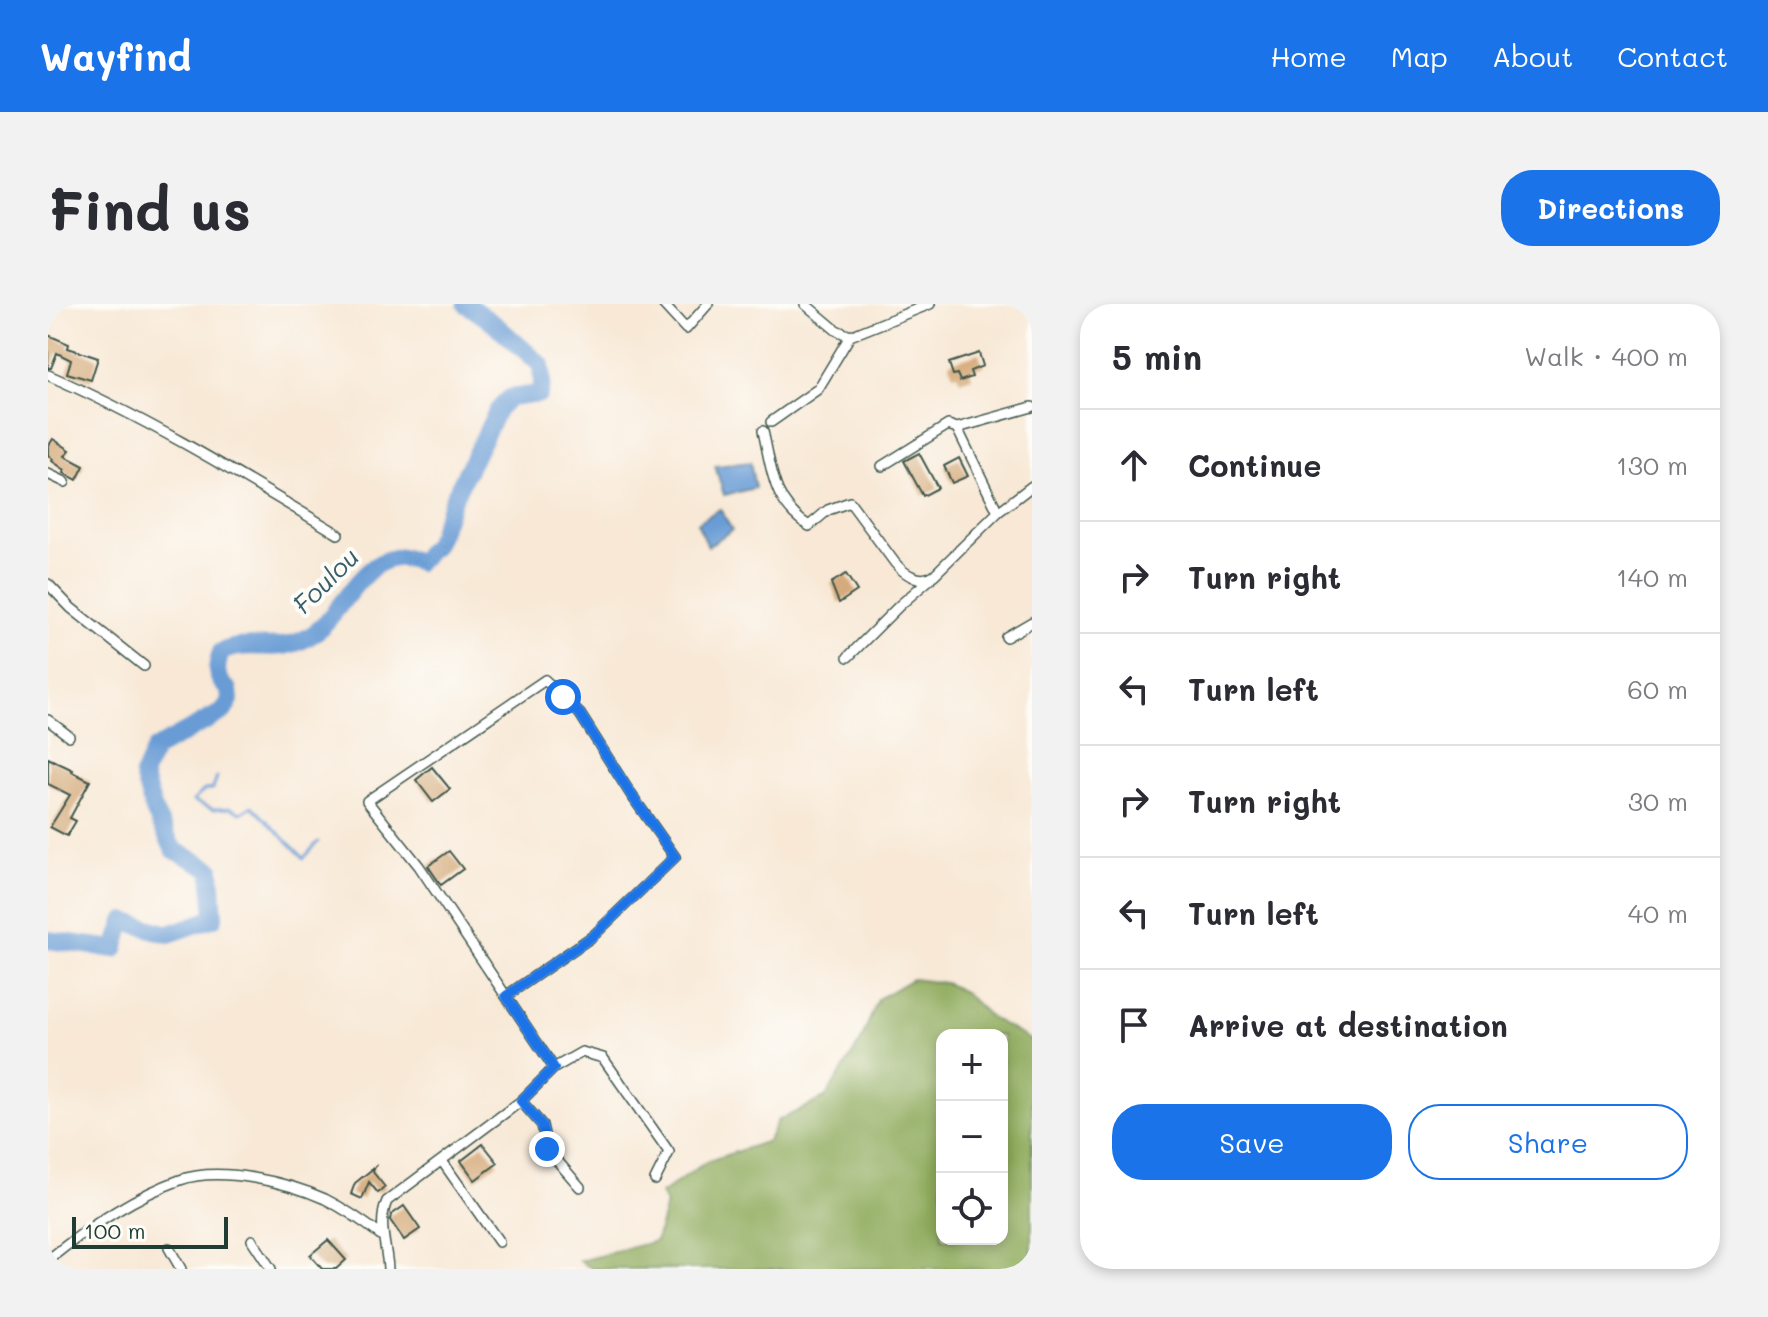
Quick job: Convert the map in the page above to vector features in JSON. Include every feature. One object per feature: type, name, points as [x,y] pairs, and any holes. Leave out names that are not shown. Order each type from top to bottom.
[{"type":"street","points":[[663,304],[686,329],[708,304]]},
{"type":"street","points":[[805,304],[836,330],[850,336]]},
{"type":"street","points":[[771,422],[818,389],[850,336],[930,304]]},
{"type":"street","points":[[48,375],[98,397],[211,458],[338,534]]},
{"type":"street","points":[[882,466],[948,425],[957,428],[1032,407]]},
{"type":"street","points":[[957,428],[998,512]]},
{"type":"street","points":[[763,431],[777,492],[792,515],[809,526],[828,510],[850,502],[902,571],[916,578],[930,579]]},
{"type":"street","points":[[48,474],[65,482]]},
{"type":"street","points":[[848,657],[998,512],[1032,486]]},
{"type":"street","points":[[48,584],[71,608],[144,666]]},
{"type":"street","points":[[1006,637],[1032,622]]},
{"type":"street","points":[[506,996],[593,936],[675,857],[580,714],[545,680],[367,801],[419,866],[554,1068]]},
{"type":"street","points":[[48,720],[69,736]]},
{"type":"street","points":[[388,1269],[382,1236],[387,1201],[521,1101],[554,1068],[582,1052],[603,1058],[669,1152],[655,1180]]},
{"type":"street","points":[[521,1101],[542,1125],[547,1149],[580,1187]]},
{"type":"street","points":[[442,1161],[499,1242]]},
{"type":"street","points":[[48,1260],[145,1196],[182,1180],[225,1174],[268,1182],[323,1198],[382,1236]]},
{"type":"street","points":[[252,1240],[271,1269]]},
{"type":"street","points":[[169,1248],[181,1269]]},
{"type":"green space","points":[[912,979],[945,983],[964,992],[990,1017],[1032,1041],[1032,1269],[593,1269],[580,1261],[656,1241],[666,1204],[661,1194],[706,1162],[768,1141],[777,1121],[825,1098],[861,1041],[878,999]]},
{"type":"water","points":[[750,462],[755,488],[724,495],[715,466]]},
{"type":"water","points":[[720,509],[732,530],[708,546],[697,523]]},
{"type":"building","points":[[48,335],[69,344],[68,348],[98,358],[91,380],[67,373],[71,360],[57,353],[51,368],[48,368]]},
{"type":"building","points":[[979,353],[983,366],[970,371],[972,377],[960,381],[957,374],[953,375],[949,363]]},
{"type":"building","points":[[53,439],[70,450],[65,456],[84,466],[77,480],[64,473],[65,470],[48,455]]},
{"type":"building","points":[[919,453],[938,488],[923,496],[904,461]]},
{"type":"building","points":[[959,458],[968,476],[952,483],[944,466]]},
{"type":"building","points":[[846,574],[857,591],[839,603],[831,583]]},
{"type":"building","points":[[48,758],[90,781],[70,818],[76,821],[67,836],[50,827],[70,795],[48,784]]},
{"type":"building","points":[[432,767],[450,789],[433,802],[416,780]]},
{"type":"building","points":[[449,851],[463,869],[441,885],[428,866]]},
{"type":"building","points":[[483,1144],[498,1163],[475,1180],[461,1161]]},
{"type":"building","points":[[375,1167],[373,1172],[385,1187],[378,1193],[369,1182],[362,1199],[351,1194],[355,1183]]},
{"type":"building","points":[[404,1206],[420,1229],[404,1240],[390,1220],[391,1215]]},
{"type":"building","points":[[328,1240],[346,1260],[336,1269],[322,1269],[310,1255]]},
{"type":"waterway","name":"Foulou","points":[[48,940],[115,949],[124,921],[169,934],[214,918],[211,869],[174,850],[154,811],[143,775],[155,749],[224,711],[230,700],[229,690],[218,673],[221,652],[232,648],[275,647],[298,642],[323,626],[371,570],[385,561],[400,558],[418,562],[436,544],[452,501],[497,411],[509,398],[539,394],[541,365],[496,325],[466,304]]},
{"type":"waterway","points":[[217,777],[213,789],[204,790],[193,801],[213,809],[231,808],[241,813],[252,806],[304,858],[318,842]]},
{"type":"route","points":[[547,1149],[542,1125],[521,1101],[554,1068],[506,996],[593,936],[675,857],[580,714],[563,697]]}]
